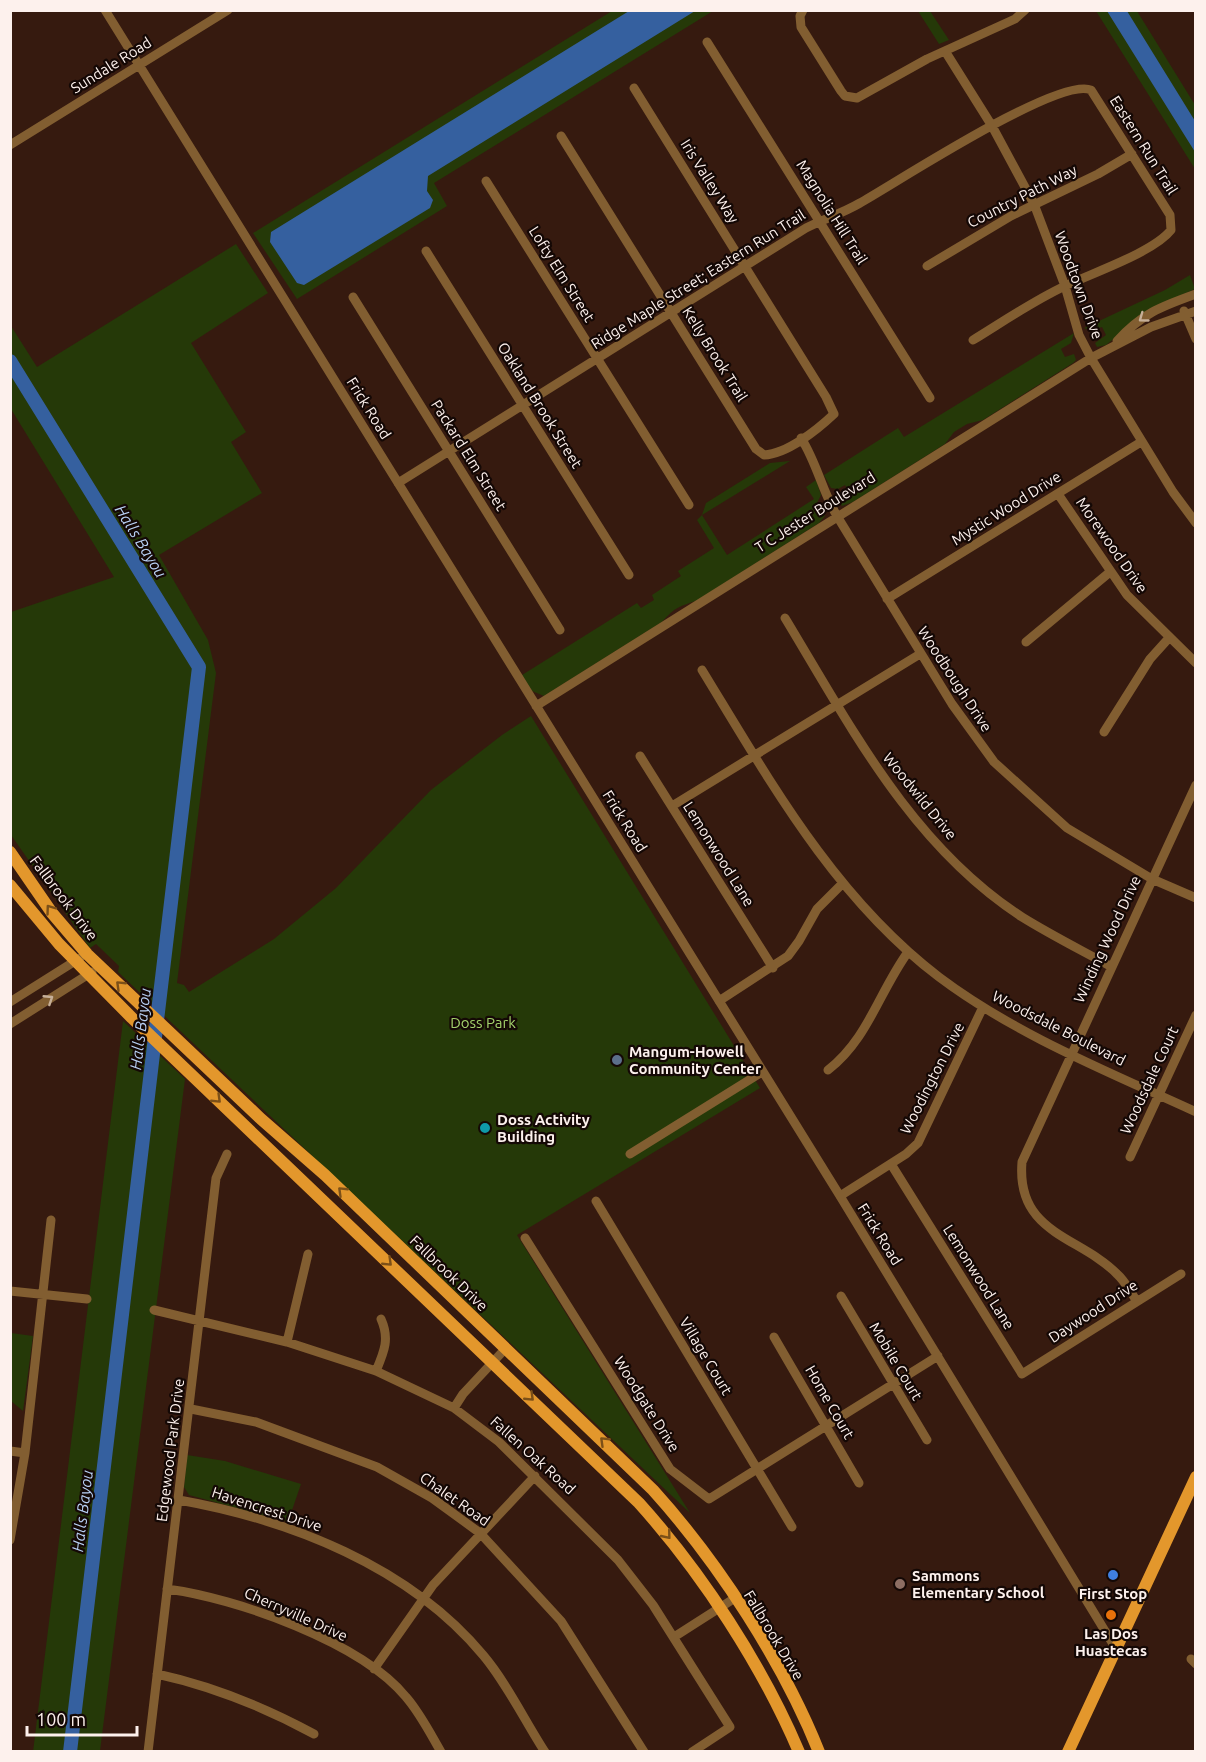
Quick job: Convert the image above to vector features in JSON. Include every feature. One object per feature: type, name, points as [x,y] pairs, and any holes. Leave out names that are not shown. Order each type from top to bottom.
[{"type":"main road","name":"Fallbrook Drive","points":[[10,852],[52,913],[87,954],[383,1231],[628,1465],[697,1542],[735,1598],[790,1691],[819,1752]]},
{"type":"main road","name":"Fallbrook Drive","points":[[10,885],[75,961],[132,1018],[615,1479],[682,1554],[719,1608],[778,1709],[799,1752]]},
{"type":"main road","points":[[250,1131],[261,1119]]},
{"type":"main road","points":[[370,1244],[383,1231]]},
{"type":"main road","points":[[615,1479],[628,1465]]},
{"type":"main road","points":[[1068,1752],[1196,1478]]},
{"type":"street","name":"Frick Road","points":[[105,10],[840,1196],[1116,1649]]},
{"type":"street","name":"Sundale Road","points":[[10,146],[228,10]]},
{"type":"street","points":[[801,13],[801,27],[841,91],[851,98],[864,96],[945,51],[1015,19],[1025,10]]},
{"type":"street","name":"Magnolia Hill Trail","points":[[707,42],[930,398]]},
{"type":"street","name":"Woodtown Drive","points":[[945,51],[992,126],[1034,204],[1065,286],[1079,335],[1091,358],[1141,442],[1196,523]]},
{"type":"street","name":"Iris Valley Way","points":[[634,88],[826,397],[834,414]]},
{"type":"street","name":"Ridge Maple Street; Eastern Run Trail","points":[[398,483],[820,221],[860,203],[944,151],[992,126],[1075,88],[1086,88]]},
{"type":"street","name":"Eastern Run Trail","points":[[1065,286],[1167,236],[1173,223],[1095,94],[1086,88]]},
{"type":"street","name":"Kelly Brook Trail","points":[[561,136],[756,449],[764,455],[775,454],[834,414]]},
{"type":"street","name":"Country Path Way","points":[[927,266],[975,236],[1034,204],[1098,174],[1132,154]]},
{"type":"street","name":"Lofty Elm Street","points":[[486,181],[689,505]]},
{"type":"street","name":"Oakland Brook Street","points":[[426,251],[629,575]]},
{"type":"street","points":[[974,340],[1065,286]]},
{"type":"street","name":"T C Jester Boulevard","points":[[1112,346],[1131,327],[1156,308],[1196,294]]},
{"type":"street","name":"Packard Elm Street","points":[[352,297],[560,630]]},
{"type":"street","points":[[1181,300],[1196,339]]},
{"type":"street","name":"T C Jester Boulevard","points":[[536,706],[1091,358],[1112,346],[1196,311]]},
{"type":"street","name":"Woodbough Drive","points":[[801,438],[815,463],[828,501],[920,654],[971,733],[994,762],[1067,828],[1152,879],[1196,898]]},
{"type":"street","name":"Mystic Wood Drive","points":[[887,599],[1141,442]]},
{"type":"street","name":"Morewood Drive","points":[[1058,494],[1110,572],[1168,639],[1196,663]]},
{"type":"street","points":[[1026,642],[1110,572]]},
{"type":"street","name":"Woodwild Drive","points":[[785,618],[892,789],[933,840],[977,882],[1022,916],[1110,966]]},
{"type":"street","points":[[1104,732],[1149,659],[1168,639]]},
{"type":"street","points":[[672,806],[920,654]]},
{"type":"street","name":"Woodsdale Boulevard","points":[[702,670],[800,827],[842,884],[908,952],[983,1007],[1072,1054],[1196,1112]]},
{"type":"street","name":"Lemonwood Lane","points":[[640,756],[773,968]]},
{"type":"street","name":"Winding Wood Drive","points":[[1136,1300],[1116,1272],[1048,1228],[1023,1190],[1021,1175],[1027,1148],[1195,787]]},
{"type":"street","points":[[719,1001],[773,968],[799,942],[817,909],[842,884]]},
{"type":"street","points":[[828,1070],[856,1045],[882,991],[908,952]]},
{"type":"street","points":[[10,1002],[87,954]]},
{"type":"street","points":[[10,1024],[101,967]]},
{"type":"street","name":"Woodington Drive","points":[[840,1196],[891,1164],[918,1143],[983,1007]]},
{"type":"street","name":"Woodsdale Court","points":[[1130,1157],[1196,1016]]},
{"type":"street","points":[[630,1154],[762,1072]]},
{"type":"street","name":"Edgewood Park Drive","points":[[148,1752],[191,1409],[216,1178],[227,1154]]},
{"type":"street","name":"Lemonwood Lane","points":[[891,1164],[1022,1374]]},
{"type":"street","name":"Village Court","points":[[596,1201],[792,1527]]},
{"type":"street","points":[[10,1540],[25,1453],[51,1220]]},
{"type":"street","name":"Woodgate Drive","points":[[525,1238],[670,1469],[709,1499],[938,1356]]},
{"type":"street","points":[[287,1342],[308,1254]]},
{"type":"street","name":"Daywood Drive","points":[[1022,1374],[1136,1300],[1181,1274]]},
{"type":"street","points":[[10,1291],[87,1299]]},
{"type":"street","name":"Mobile Court","points":[[841,1296],[927,1440]]},
{"type":"street","name":"Fallen Oak Road","points":[[154,1310],[287,1342],[376,1371],[454,1408],[499,1442],[618,1560],[674,1637],[730,1727],[692,1752]]},
{"type":"street","points":[[376,1371],[387,1344],[387,1335],[381,1318]]},
{"type":"street","name":"Home Court","points":[[774,1337],[859,1483]]},
{"type":"street","points":[[454,1408],[463,1394],[506,1348]]},
{"type":"street","name":"Chalet Road","points":[[191,1409],[256,1422],[377,1467],[432,1498],[480,1533],[561,1621],[644,1752]]},
{"type":"street","points":[[10,1451],[25,1453]]},
{"type":"street","points":[[374,1669],[424,1598],[480,1533],[535,1476]]},
{"type":"street","name":"Havencrest Drive","points":[[179,1500],[301,1532],[367,1563],[424,1598],[484,1655],[545,1752]]},
{"type":"street","name":"Cherryville Drive","points":[[167,1589],[223,1599],[261,1612],[327,1642],[374,1669],[406,1696],[441,1752]]},
{"type":"street","points":[[674,1637],[735,1598]]},
{"type":"street","points":[[157,1674],[199,1684],[257,1705],[314,1734]]},
{"type":"green space","points":[[612,11],[713,11],[434,183],[447,206],[297,299],[253,233]]},
{"type":"green space","points":[[918,11],[930,11],[949,40],[939,44]]},
{"type":"green space","points":[[1096,11],[1137,11],[1195,105],[1195,169]]},
{"type":"green space","name":"Doss Park","points":[[236,244],[268,293],[191,343],[246,432],[231,442],[262,493],[159,555],[208,640],[216,673],[177,983],[184,985],[189,992],[274,939],[336,888],[431,790],[502,735],[531,716],[760,1088],[517,1235],[690,1513],[118,972],[119,966],[96,944],[90,948],[11,835],[11,612],[114,577],[11,409],[11,326],[37,367]]},
{"type":"green space","points":[[1190,275],[1195,289],[1154,307],[1106,345],[1097,347],[1095,343],[1106,335],[1102,327],[1091,331],[1084,328],[1165,290]]},
{"type":"green space","points":[[1074,333],[1071,343],[1061,349],[1065,357],[1074,354],[1076,360],[1073,363],[983,420],[967,424],[954,432],[945,444],[853,502],[842,506],[839,502],[849,492],[845,485],[838,489],[831,488],[824,475],[898,428],[904,437]]},
{"type":"green space","points":[[790,461],[702,515],[706,503],[770,463]]},
{"type":"green space","points":[[816,480],[821,495],[817,503],[825,516],[819,523],[698,600],[675,610],[662,622],[544,696],[532,691],[522,675],[637,603],[641,608],[654,600],[652,595],[681,576],[678,571],[714,548],[697,520],[702,515],[727,555],[814,499],[806,487]]},
{"type":"green space","points":[[123,1021],[185,1079],[100,1751],[33,1752]]},
{"type":"green space","points":[[11,1333],[33,1336],[23,1411],[11,1401]]},
{"type":"green space","points":[[187,1455],[225,1461],[301,1484],[288,1522],[189,1495],[184,1487]]},
{"type":"water","points":[[629,11],[695,11],[428,176],[427,191],[433,200],[430,208],[304,285],[297,283],[270,242],[271,232]]},
{"type":"water","points":[[1107,11],[1127,11],[1195,121],[1195,152]]},
{"type":"waterway","name":"Halls Bayou","points":[[10,361],[199,667],[70,1752]]},
{"type":"place","name":"Mangum-Howell Community Center","points":[[617,1060]]},
{"type":"place","name":"Doss Activity Building","points":[[485,1128]]},
{"type":"place","name":"First Stop","points":[[1113,1575]]},
{"type":"place","name":"Sammons Elementary School","points":[[900,1584]]},
{"type":"place","name":"Las Dos Huastecas","points":[[1111,1615]]}]
